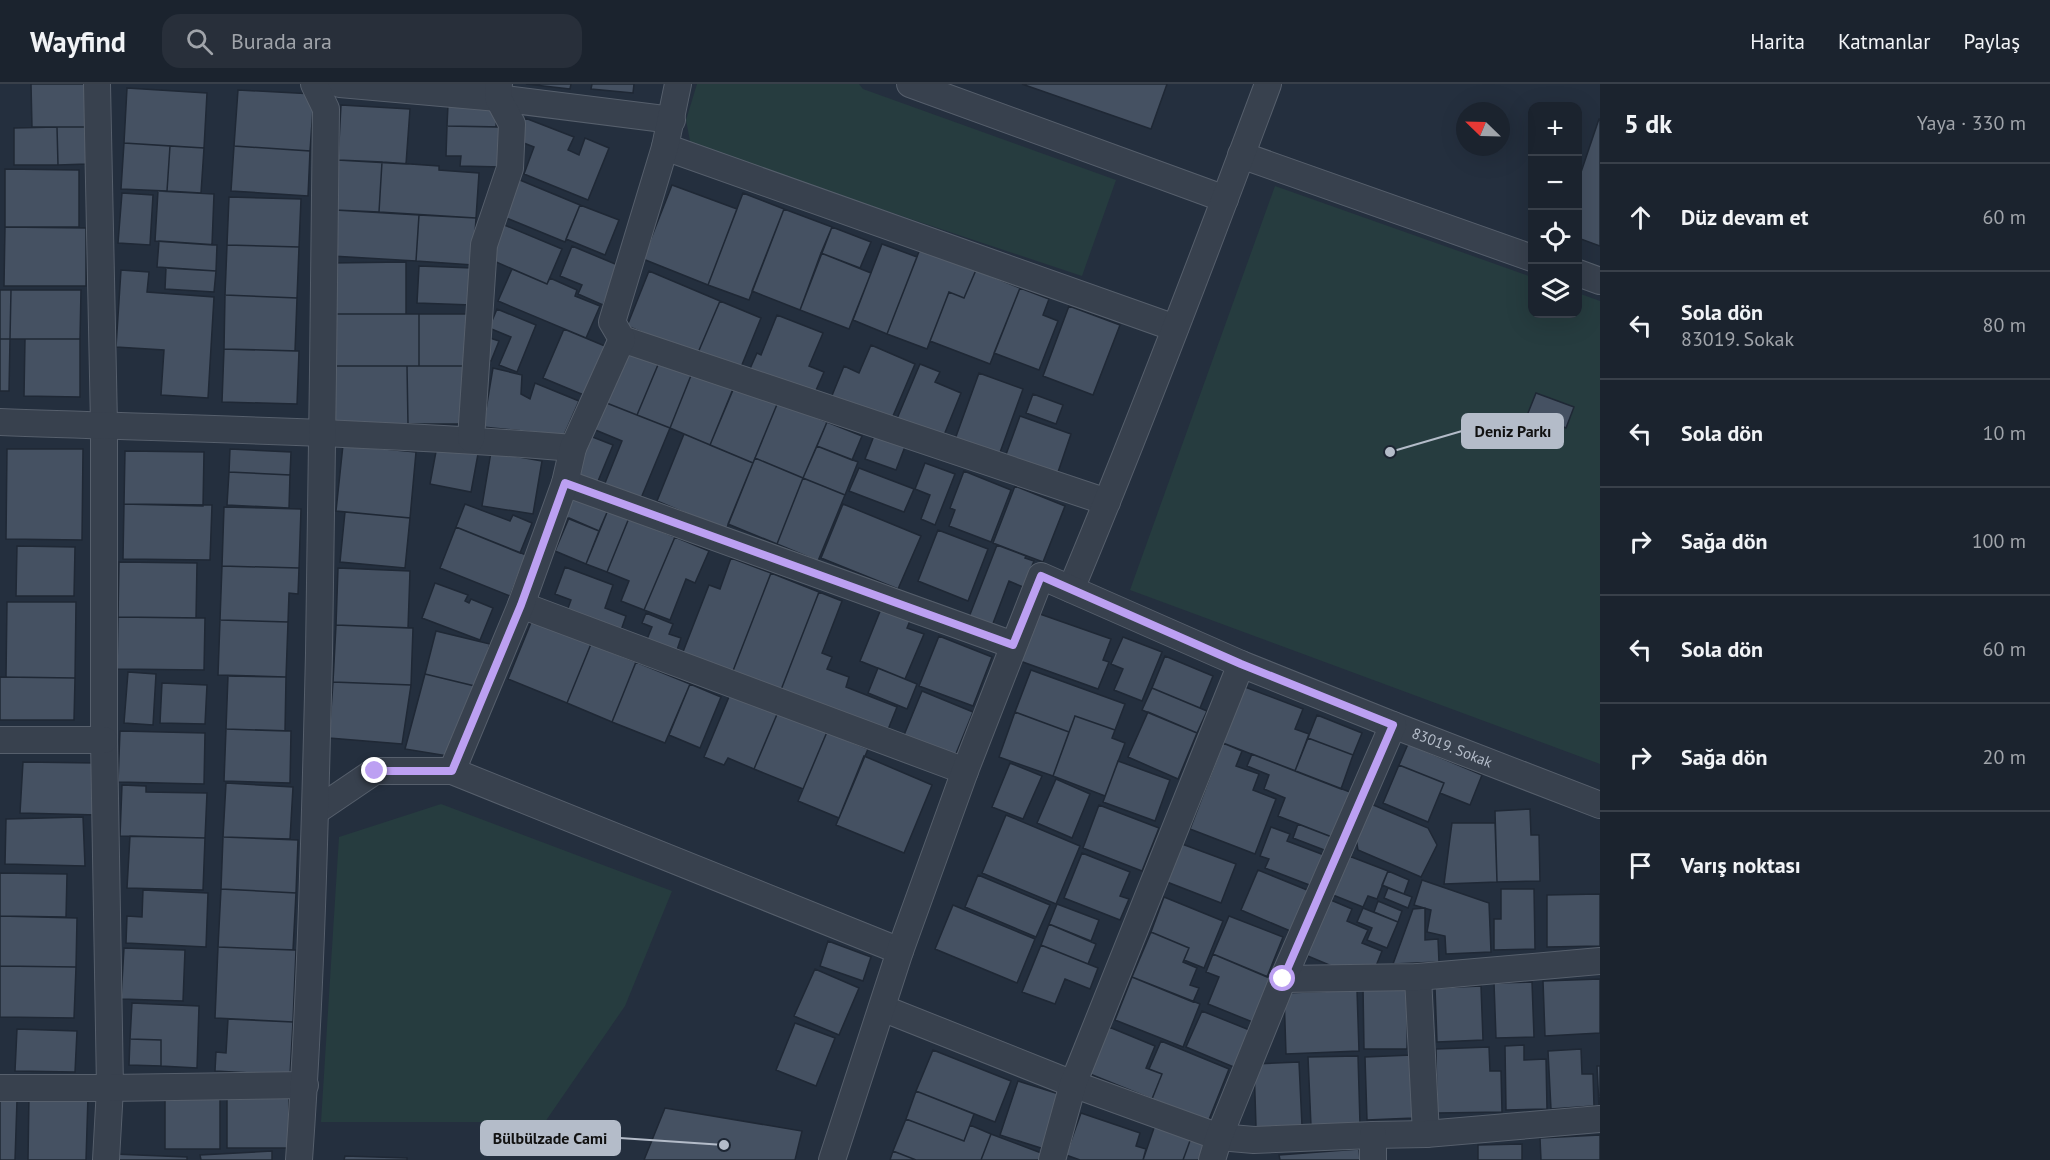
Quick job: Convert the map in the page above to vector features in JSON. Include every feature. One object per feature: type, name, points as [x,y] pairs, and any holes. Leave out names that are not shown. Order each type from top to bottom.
[{"type":"street","points":[[97,84],[104,425],[104,740],[110,1088],[106,1160]]},
{"type":"street","points":[[299,1160],[305,1085],[316,810],[323,432],[326,109],[314,84]]},
{"type":"street","points":[[340,84],[498,91],[672,120]]},
{"type":"street","points":[[678,84],[665,147],[612,322],[622,339],[1107,502]]},
{"type":"street","points":[[910,84],[1225,199]]},
{"type":"street","points":[[1071,589],[1175,328],[1268,84]]},
{"type":"street","points":[[471,439],[484,245],[510,168],[512,124],[498,91]]},
{"type":"street","points":[[665,147],[1175,328]]},
{"type":"street","points":[[1241,155],[1528,256]]},
{"type":"street","points":[[1582,274],[1600,281]]},
{"type":"street","points":[[452,771],[521,605],[565,483],[573,448],[622,339]]},
{"type":"street","points":[[0,422],[323,432],[471,439],[573,448]]},
{"type":"street","points":[[565,483],[1013,645],[900,951],[832,1160]]},
{"type":"street","name":"83019. Sokak","points":[[1013,645],[1041,576],[1241,664],[1600,805]]},
{"type":"street","points":[[521,605],[965,771]]},
{"type":"street","points":[[1052,1160],[1073,1084],[1241,664]]},
{"type":"street","points":[[1215,1148],[1283,979],[1393,725]]},
{"type":"street","points":[[0,740],[104,740]]},
{"type":"street","points":[[316,810],[375,771],[452,771],[900,951]]},
{"type":"street","points":[[1283,979],[1418,977],[1600,961]]},
{"type":"street","points":[[1418,977],[1426,1134]]},
{"type":"street","points":[[882,1008],[1073,1084],[1215,1148],[1254,1140],[1426,1134],[1600,1119]]},
{"type":"street","points":[[0,1088],[305,1085]]},
{"type":"street","points":[[1373,1135],[1373,1160]]},
{"type":"green space","points":[[697,84],[859,84],[863,89],[1116,180],[1082,276],[691,146],[686,120]]},
{"type":"green space","points":[[1275,186],[1528,276],[1528,318],[1582,318],[1582,294],[1600,301],[1600,764],[1130,590]]},
{"type":"green space","points":[[441,804],[672,891],[625,1006],[545,1122],[321,1122],[339,837]]},
{"type":"building","points":[[31,84],[85,84],[86,127],[32,127]]},
{"type":"building","points":[[526,84],[571,84],[570,89]]},
{"type":"building","points":[[592,84],[634,84],[633,93],[591,89]]},
{"type":"building","points":[[1022,84],[1167,84],[1151,129]]},
{"type":"building","points":[[127,88],[207,93],[204,148],[124,143]]},
{"type":"building","points":[[238,90],[314,94],[310,151],[234,146]]},
{"type":"building","points":[[341,105],[410,109],[406,164],[338,160]]},
{"type":"building","points":[[448,105],[497,106],[496,127],[447,126]]},
{"type":"building","points":[[525,118],[574,137],[568,150],[579,155],[585,138],[609,148],[588,200],[524,174],[534,147],[516,140]]},
{"type":"building","points":[[1600,119],[1600,246],[1582,239],[1582,169]]},
{"type":"building","points":[[447,126],[503,127],[502,167],[460,166],[461,156],[446,156]]},
{"type":"building","points":[[57,127],[86,127],[87,164],[58,165]]},
{"type":"building","points":[[57,127],[58,165],[14,165],[14,128]]},
{"type":"building","points":[[124,143],[170,146],[167,191],[121,189]]},
{"type":"building","points":[[170,146],[204,148],[201,193],[167,191]]},
{"type":"building","points":[[234,146],[310,151],[308,196],[231,191]]},
{"type":"building","points":[[338,160],[382,162],[379,212],[335,210]]},
{"type":"building","points":[[382,162],[439,166],[439,170],[479,173],[476,218],[379,212]]},
{"type":"building","points":[[5,169],[79,170],[79,227],[5,227]]},
{"type":"building","points":[[515,178],[580,205],[565,242],[499,215]]},
{"type":"building","points":[[672,185],[737,209],[708,285],[643,259]]},
{"type":"building","points":[[158,191],[214,194],[212,245],[155,241]]},
{"type":"building","points":[[122,193],[153,195],[150,245],[118,243]]},
{"type":"building","points":[[743,193],[784,209],[749,300],[708,285]]},
{"type":"building","points":[[229,197],[301,199],[299,247],[227,245]]},
{"type":"building","points":[[580,205],[619,220],[605,255],[566,239]]},
{"type":"building","points":[[784,209],[832,227],[800,310],[752,291]]},
{"type":"building","points":[[335,210],[419,215],[416,261],[332,256]]},
{"type":"building","points":[[419,215],[476,218],[473,265],[416,261]]},
{"type":"building","points":[[502,224],[562,249],[547,284],[487,258]]},
{"type":"building","points":[[5,227],[86,228],[86,286],[4,286]]},
{"type":"building","points":[[832,227],[871,242],[860,268],[821,253]]},
{"type":"building","points":[[159,241],[217,245],[216,271],[157,267]]},
{"type":"building","points":[[882,244],[917,257],[887,334],[853,320]]},
{"type":"building","points":[[227,245],[299,247],[297,298],[225,295]]},
{"type":"building","points":[[572,246],[620,266],[603,305],[578,294],[582,285],[560,276]]},
{"type":"building","points":[[920,249],[976,270],[964,298],[949,292],[927,349],[887,334]]},
{"type":"building","points":[[821,253],[871,273],[849,329],[800,310]]},
{"type":"building","points":[[406,262],[406,314],[330,314],[330,263]]},
{"type":"building","points":[[419,266],[473,268],[472,305],[417,303]]},
{"type":"building","points":[[166,268],[216,271],[214,292],[165,289]]},
{"type":"building","points":[[512,269],[547,284],[550,278],[577,290],[575,296],[600,306],[586,338],[498,301]]},
{"type":"building","points":[[121,270],[149,272],[147,292],[214,297],[208,398],[161,395],[164,350],[116,347]]},
{"type":"building","points":[[976,270],[1020,288],[990,364],[930,341],[949,292],[964,298]]},
{"type":"building","points":[[649,271],[720,301],[697,355],[627,326]]},
{"type":"building","points":[[1020,288],[1049,299],[1043,315],[1058,321],[1039,370],[994,353]]},
{"type":"building","points":[[0,290],[11,290],[10,339],[0,339]]},
{"type":"building","points":[[11,290],[81,290],[80,339],[10,339]]},
{"type":"building","points":[[225,295],[297,298],[295,351],[224,349]]},
{"type":"building","points":[[720,301],[761,318],[739,372],[697,355]]},
{"type":"building","points":[[1069,306],[1120,325],[1093,395],[1043,376]]},
{"type":"building","points":[[497,309],[536,325],[517,372],[499,365],[511,337],[489,328]]},
{"type":"building","points":[[330,314],[419,314],[419,366],[330,366]]},
{"type":"building","points":[[419,314],[468,314],[468,366],[419,366]]},
{"type":"building","points":[[777,315],[823,333],[809,366],[824,372],[813,397],[749,371],[757,353],[761,355]]},
{"type":"building","points":[[564,329],[612,349],[591,398],[543,378]]},
{"type":"building","points":[[487,337],[499,341],[491,361],[480,357]]},
{"type":"building","points":[[0,339],[10,339],[9,391],[0,391]]},
{"type":"building","points":[[25,339],[80,339],[80,397],[24,396]]},
{"type":"building","points":[[871,345],[915,364],[890,423],[831,398],[844,366],[859,373]]},
{"type":"building","points":[[627,346],[660,360],[637,415],[604,402]]},
{"type":"building","points":[[224,349],[299,351],[297,404],[222,402]]},
{"type":"building","points":[[660,360],[692,373],[670,428],[637,415]]},
{"type":"building","points":[[920,364],[940,372],[935,382],[961,393],[942,440],[896,421]]},
{"type":"building","points":[[330,366],[407,366],[408,424],[331,425]]},
{"type":"building","points":[[407,366],[468,366],[468,424],[408,424]]},
{"type":"building","points":[[493,368],[522,375],[521,394],[530,399],[535,383],[579,401],[564,435],[483,427]]},
{"type":"building","points":[[692,373],[733,390],[710,445],[670,428]]},
{"type":"building","points":[[979,373],[1023,389],[998,458],[954,442]]},
{"type":"building","points":[[735,384],[778,402],[753,463],[710,445]]},
{"type":"building","points":[[1536,393],[1574,407],[1566,428],[1528,413]]},
{"type":"building","points":[[1033,394],[1063,405],[1056,424],[1026,413]]},
{"type":"building","points":[[604,402],[670,428],[639,503],[603,488],[622,441],[593,429]]},
{"type":"building","points":[[778,402],[827,422],[803,478],[755,458]]},
{"type":"building","points":[[1020,416],[1071,434],[1056,478],[1004,460]]},
{"type":"building","points":[[827,422],[862,436],[852,460],[817,446]]},
{"type":"building","points":[[875,433],[906,444],[896,470],[865,459]]},
{"type":"building","points":[[684,434],[753,463],[726,530],[657,501]]},
{"type":"building","points":[[590,436],[613,445],[596,486],[573,476]]},
{"type":"building","points":[[343,445],[416,452],[410,518],[336,511]]},
{"type":"building","points":[[437,446],[478,454],[471,492],[430,484]]},
{"type":"building","points":[[817,446],[858,462],[845,495],[803,478]]},
{"type":"building","points":[[7,449],[83,449],[82,540],[6,539]]},
{"type":"building","points":[[230,449],[291,452],[290,475],[229,472]]},
{"type":"building","points":[[125,451],[204,452],[203,506],[124,504]]},
{"type":"building","points":[[491,452],[542,461],[533,514],[482,506]]},
{"type":"building","points":[[755,458],[803,478],[777,544],[728,524]]},
{"type":"building","points":[[925,463],[955,474],[935,525],[921,519],[930,495],[915,489]]},
{"type":"building","points":[[859,468],[914,489],[904,512],[849,491]]},
{"type":"building","points":[[964,471],[1011,490],[991,542],[949,526],[955,510],[950,508]]},
{"type":"building","points":[[229,472],[290,475],[289,508],[227,505]]},
{"type":"building","points":[[803,478],[845,495],[818,561],[777,544]]},
{"type":"building","points":[[1015,486],[1065,506],[1043,562],[993,543]]},
{"type":"building","points":[[571,495],[608,510],[599,531],[562,516]]},
{"type":"building","points":[[124,504],[212,505],[210,560],[123,559]]},
{"type":"building","points":[[465,504],[510,521],[513,515],[532,523],[520,553],[456,527]]},
{"type":"building","points":[[843,504],[921,536],[898,589],[821,558]]},
{"type":"building","points":[[224,507],[301,509],[299,568],[222,566]]},
{"type":"building","points":[[608,510],[629,518],[607,572],[586,564]]},
{"type":"building","points":[[345,512],[410,518],[405,568],[340,562]]},
{"type":"building","points":[[569,518],[599,531],[586,564],[555,551]]},
{"type":"building","points":[[629,518],[675,537],[644,610],[621,601],[629,581],[607,572]]},
{"type":"building","points":[[456,527],[526,555],[510,596],[440,568]]},
{"type":"building","points":[[938,530],[988,549],[968,601],[918,581]]},
{"type":"building","points":[[675,537],[709,551],[695,583],[686,579],[670,620],[644,610]]},
{"type":"building","points":[[997,545],[1034,561],[1023,587],[1009,581],[992,626],[969,617]]},
{"type":"building","points":[[17,546],[75,547],[74,596],[16,596]]},
{"type":"building","points":[[731,558],[771,573],[731,676],[681,657],[709,585],[720,589]]},
{"type":"building","points":[[119,562],[197,563],[196,618],[118,617]]},
{"type":"building","points":[[222,566],[299,568],[298,594],[289,593],[288,622],[220,620]]},
{"type":"building","points":[[565,567],[613,585],[605,608],[626,616],[619,636],[565,616],[571,600],[555,594]]},
{"type":"building","points":[[338,568],[410,571],[408,628],[336,625]]},
{"type":"building","points":[[771,573],[819,592],[779,695],[731,676]]},
{"type":"building","points":[[435,583],[468,595],[465,601],[469,603],[471,599],[493,608],[480,640],[422,618]]},
{"type":"building","points":[[819,592],[842,601],[822,653],[832,657],[827,669],[849,677],[846,687],[897,707],[885,737],[779,695]]},
{"type":"building","points":[[7,602],[76,602],[75,678],[6,677]]},
{"type":"building","points":[[883,604],[912,616],[907,628],[924,634],[905,679],[860,661]]},
{"type":"building","points":[[646,613],[673,624],[669,634],[681,638],[675,656],[645,644],[652,627],[642,623]]},
{"type":"building","points":[[1037,613],[1111,639],[1103,660],[1109,662],[1098,689],[1020,661]]},
{"type":"building","points":[[118,617],[205,618],[204,670],[117,669]]},
{"type":"building","points":[[220,620],[288,622],[286,677],[218,675]]},
{"type":"building","points":[[532,620],[591,644],[567,703],[508,679]]},
{"type":"building","points":[[336,625],[413,628],[411,685],[333,682]]},
{"type":"building","points":[[436,631],[490,644],[479,687],[425,674]]},
{"type":"building","points":[[939,636],[992,657],[973,706],[919,686]]},
{"type":"building","points":[[1123,637],[1162,652],[1142,701],[1114,690],[1123,669],[1111,664]]},
{"type":"building","points":[[591,644],[636,662],[612,722],[567,703]]},
{"type":"building","points":[[1165,656],[1213,676],[1200,708],[1152,688]]},
{"type":"building","points":[[636,662],[690,684],[665,743],[612,722]]},
{"type":"building","points":[[878,668],[917,684],[907,709],[868,693]]},
{"type":"building","points":[[1031,670],[1125,704],[1115,730],[1075,716],[1069,732],[1015,712]]},
{"type":"building","points":[[128,672],[156,674],[153,725],[124,723]]},
{"type":"building","points":[[425,674],[479,687],[454,757],[405,749]]},
{"type":"building","points":[[228,676],[286,677],[285,731],[226,729]]},
{"type":"building","points":[[0,677],[75,678],[74,720],[0,720]]},
{"type":"building","points":[[333,682],[411,685],[402,744],[329,738]]},
{"type":"building","points":[[162,683],[207,685],[205,724],[160,723]]},
{"type":"building","points":[[690,684],[721,697],[700,748],[669,735]]},
{"type":"building","points":[[1245,687],[1303,709],[1295,729],[1309,734],[1295,771],[1223,743]]},
{"type":"building","points":[[1152,688],[1207,711],[1197,733],[1142,710]]},
{"type":"building","points":[[922,691],[973,712],[953,761],[902,740]]},
{"type":"building","points":[[731,692],[778,712],[754,769],[728,758],[724,765],[704,757]]},
{"type":"building","points":[[778,712],[827,732],[803,789],[754,769]]},
{"type":"building","points":[[1015,712],[1069,732],[1053,776],[999,757]]},
{"type":"building","points":[[1148,712],[1197,733],[1178,779],[1128,757]]},
{"type":"building","points":[[1317,715],[1362,733],[1353,755],[1308,738]]},
{"type":"building","points":[[1075,716],[1115,730],[1112,738],[1125,743],[1105,796],[1053,776]]},
{"type":"building","points":[[226,729],[291,731],[290,783],[224,781]]},
{"type":"building","points":[[120,731],[205,733],[204,784],[118,782]]},
{"type":"building","points":[[827,732],[868,749],[839,818],[798,801]]},
{"type":"building","points":[[1308,738],[1353,755],[1341,789],[1295,771]]},
{"type":"building","points":[[1223,743],[1242,751],[1236,766],[1259,774],[1253,790],[1276,799],[1255,854],[1190,829]]},
{"type":"building","points":[[1408,744],[1482,775],[1470,805],[1440,793],[1444,783],[1399,765]]},
{"type":"building","points":[[1252,754],[1355,794],[1337,839],[1278,816],[1285,798],[1264,789],[1269,775],[1247,766]]},
{"type":"building","points":[[864,756],[932,785],[904,853],[836,825]]},
{"type":"building","points":[[1118,761],[1170,780],[1155,821],[1103,802]]},
{"type":"building","points":[[23,762],[97,763],[98,815],[20,813]]},
{"type":"building","points":[[1010,763],[1042,776],[1023,819],[992,807]]},
{"type":"building","points":[[1399,765],[1444,783],[1428,822],[1383,803]]},
{"type":"building","points":[[1056,779],[1090,794],[1072,838],[1037,823]]},
{"type":"building","points":[[226,783],[293,787],[290,839],[223,837]]},
{"type":"building","points":[[122,785],[146,786],[146,792],[207,793],[205,838],[120,836]]},
{"type":"building","points":[[1371,804],[1428,828],[1437,845],[1421,877],[1358,850],[1356,838]]},
{"type":"building","points":[[1099,805],[1159,828],[1142,871],[1083,848]]},
{"type":"building","points":[[1530,809],[1531,835],[1539,835],[1540,881],[1497,882],[1495,811]]},
{"type":"building","points":[[1006,815],[1080,846],[1056,904],[982,873]]},
{"type":"building","points":[[83,817],[85,866],[5,864],[6,819]]},
{"type":"building","points":[[1452,823],[1495,823],[1497,882],[1444,884]]},
{"type":"building","points":[[1298,824],[1337,839],[1332,853],[1293,838]]},
{"type":"building","points":[[1271,827],[1290,834],[1287,841],[1324,855],[1312,886],[1265,868],[1269,859],[1260,856]]},
{"type":"building","points":[[130,836],[205,838],[203,890],[127,888]]},
{"type":"building","points":[[223,837],[298,840],[296,893],[221,889]]},
{"type":"building","points":[[1182,844],[1236,864],[1221,903],[1167,882]]},
{"type":"building","points":[[1082,853],[1130,872],[1120,896],[1129,899],[1120,920],[1064,898]]},
{"type":"building","points":[[1349,856],[1388,871],[1377,899],[1368,896],[1363,907],[1333,895]]},
{"type":"building","points":[[1258,870],[1312,892],[1295,933],[1241,910]]},
{"type":"building","points":[[1388,871],[1409,880],[1404,894],[1382,885]]},
{"type":"building","points":[[0,873],[67,874],[66,917],[0,916]]},
{"type":"building","points":[[978,875],[1050,905],[1036,937],[965,907]]},
{"type":"building","points":[[1422,880],[1489,903],[1491,952],[1446,954],[1445,936],[1427,932],[1431,910],[1414,905]]},
{"type":"building","points":[[1388,888],[1412,897],[1408,908],[1384,898]]},
{"type":"building","points":[[221,889],[296,893],[293,950],[218,947]]},
{"type":"building","points":[[1501,889],[1534,889],[1535,949],[1494,950],[1494,919],[1501,919]]},
{"type":"building","points":[[143,890],[208,893],[206,947],[126,943],[127,916],[142,917]]},
{"type":"building","points":[[1600,894],[1600,946],[1547,947],[1547,895]]},
{"type":"building","points":[[1164,897],[1223,921],[1204,968],[1184,960],[1189,948],[1151,932]]},
{"type":"building","points":[[1326,898],[1352,909],[1347,921],[1368,930],[1362,943],[1382,951],[1376,966],[1346,972],[1303,954]]},
{"type":"building","points":[[1378,901],[1402,911],[1398,922],[1374,912]]},
{"type":"building","points":[[1057,904],[1099,920],[1091,941],[1049,924]]},
{"type":"building","points":[[953,905],[1035,939],[1017,983],[935,949]]},
{"type":"building","points":[[1363,908],[1398,922],[1387,948],[1367,940],[1372,928],[1357,922]]},
{"type":"building","points":[[1425,908],[1425,940],[1438,939],[1439,962],[1393,964],[1413,909]]},
{"type":"building","points":[[0,916],[77,918],[76,967],[0,966]]},
{"type":"building","points":[[1229,916],[1283,937],[1267,977],[1213,954]]},
{"type":"building","points":[[1049,924],[1096,944],[1088,964],[1041,945]]},
{"type":"building","points":[[1151,932],[1189,948],[1183,962],[1197,968],[1190,985],[1199,988],[1193,1002],[1132,977]]},
{"type":"building","points":[[828,941],[871,957],[863,981],[820,966]]},
{"type":"building","points":[[1041,945],[1098,968],[1090,989],[1065,979],[1055,1004],[1022,992]]},
{"type":"building","points":[[218,947],[296,950],[293,1022],[215,1018]]},
{"type":"building","points":[[124,948],[185,950],[183,1001],[121,999]]},
{"type":"building","points":[[1213,954],[1273,979],[1255,1023],[1208,1004],[1219,977],[1206,972]]},
{"type":"building","points":[[0,966],[76,967],[74,1018],[0,1017]]},
{"type":"building","points":[[815,969],[859,988],[839,1035],[794,1016]]},
{"type":"building","points":[[1132,977],[1200,1004],[1183,1047],[1115,1020]]},
{"type":"building","points":[[1600,979],[1600,1033],[1545,1036],[1543,981]]},
{"type":"building","points":[[1532,982],[1534,1037],[1496,1038],[1494,983]]},
{"type":"building","points":[[1363,986],[1408,987],[1407,1049],[1364,1049]]},
{"type":"building","points":[[1481,986],[1483,1040],[1437,1042],[1435,988]]},
{"type":"building","points":[[1357,990],[1359,1051],[1286,1054],[1284,993]]},
{"type":"building","points":[[132,1003],[199,1006],[197,1068],[161,1066],[161,1040],[130,1039]]},
{"type":"building","points":[[1202,1011],[1252,1031],[1236,1068],[1186,1047]]},
{"type":"building","points":[[228,1019],[293,1022],[290,1075],[215,1071],[216,1052],[226,1053]]},
{"type":"building","points":[[795,1023],[835,1038],[816,1086],[776,1070]]},
{"type":"building","points":[[1109,1027],[1155,1046],[1146,1068],[1162,1074],[1152,1099],[1090,1074]]},
{"type":"building","points":[[17,1029],[77,1031],[75,1072],[15,1071]]},
{"type":"building","points":[[130,1039],[161,1040],[161,1066],[129,1065]]},
{"type":"building","points":[[1161,1041],[1229,1069],[1208,1122],[1152,1099],[1162,1074],[1149,1069]]},
{"type":"building","points":[[1524,1045],[1524,1060],[1546,1059],[1547,1109],[1506,1110],[1505,1046]]},
{"type":"building","points":[[1489,1047],[1490,1071],[1501,1071],[1502,1112],[1437,1113],[1436,1049]]},
{"type":"building","points":[[1581,1049],[1582,1074],[1593,1074],[1594,1106],[1551,1109],[1548,1051]]},
{"type":"building","points":[[933,1050],[1011,1081],[995,1122],[916,1091]]},
{"type":"building","points":[[1412,1055],[1414,1118],[1367,1120],[1365,1057]]},
{"type":"building","points":[[1358,1056],[1360,1124],[1311,1126],[1308,1057]]},
{"type":"building","points":[[1299,1062],[1302,1126],[1256,1127],[1254,1064]]},
{"type":"building","points":[[1597,1066],[1600,1066],[1600,1106],[1599,1106]]},
{"type":"building","points":[[1018,1081],[1062,1095],[1044,1149],[1000,1135]]},
{"type":"building","points":[[916,1091],[974,1114],[964,1141],[906,1119]]},
{"type":"building","points":[[29,1095],[88,1096],[86,1160],[28,1160]]},
{"type":"building","points":[[220,1096],[220,1149],[165,1149],[165,1097]]},
{"type":"building","points":[[227,1098],[289,1098],[289,1148],[227,1148]]},
{"type":"building","points":[[0,1100],[17,1100],[15,1160],[0,1160]]},
{"type":"building","points":[[665,1108],[802,1131],[795,1160],[644,1160]]},
{"type":"building","points":[[1081,1113],[1140,1133],[1136,1146],[1146,1149],[1143,1160],[1080,1160],[1066,1155]]},
{"type":"building","points":[[906,1119],[964,1141],[970,1125],[991,1134],[981,1160],[916,1160],[893,1151]]},
{"type":"building","points":[[1155,1125],[1191,1138],[1183,1160],[1143,1160]]},
{"type":"building","points":[[991,1134],[1044,1154],[1042,1160],[981,1160]]},
{"type":"building","points":[[1600,1135],[1600,1160],[1541,1160],[1540,1138]]},
{"type":"building","points":[[1191,1138],[1212,1146],[1207,1160],[1183,1160]]},
{"type":"building","points":[[1522,1144],[1522,1160],[1478,1160],[1478,1145]]},
{"type":"building","points":[[1359,1149],[1360,1160],[1280,1160],[1279,1155]]},
{"type":"building","points":[[272,1151],[272,1160],[201,1160],[200,1155]]},
{"type":"building","points":[[893,1151],[916,1160],[890,1160]]},
{"type":"building","points":[[113,1154],[187,1157],[187,1160],[113,1160]]},
{"type":"building","points":[[345,1156],[407,1158],[407,1160],[344,1160]]},
{"type":"place","name":"Deniz Parkı","points":[[1390,452]]},
{"type":"place","name":"Bülbülzade Cami","points":[[724,1145]]},
{"type":"route","points":[[375,771],[452,771],[521,605],[565,483],[1013,645],[1041,576],[1241,664],[1393,725],[1283,979]]}]
